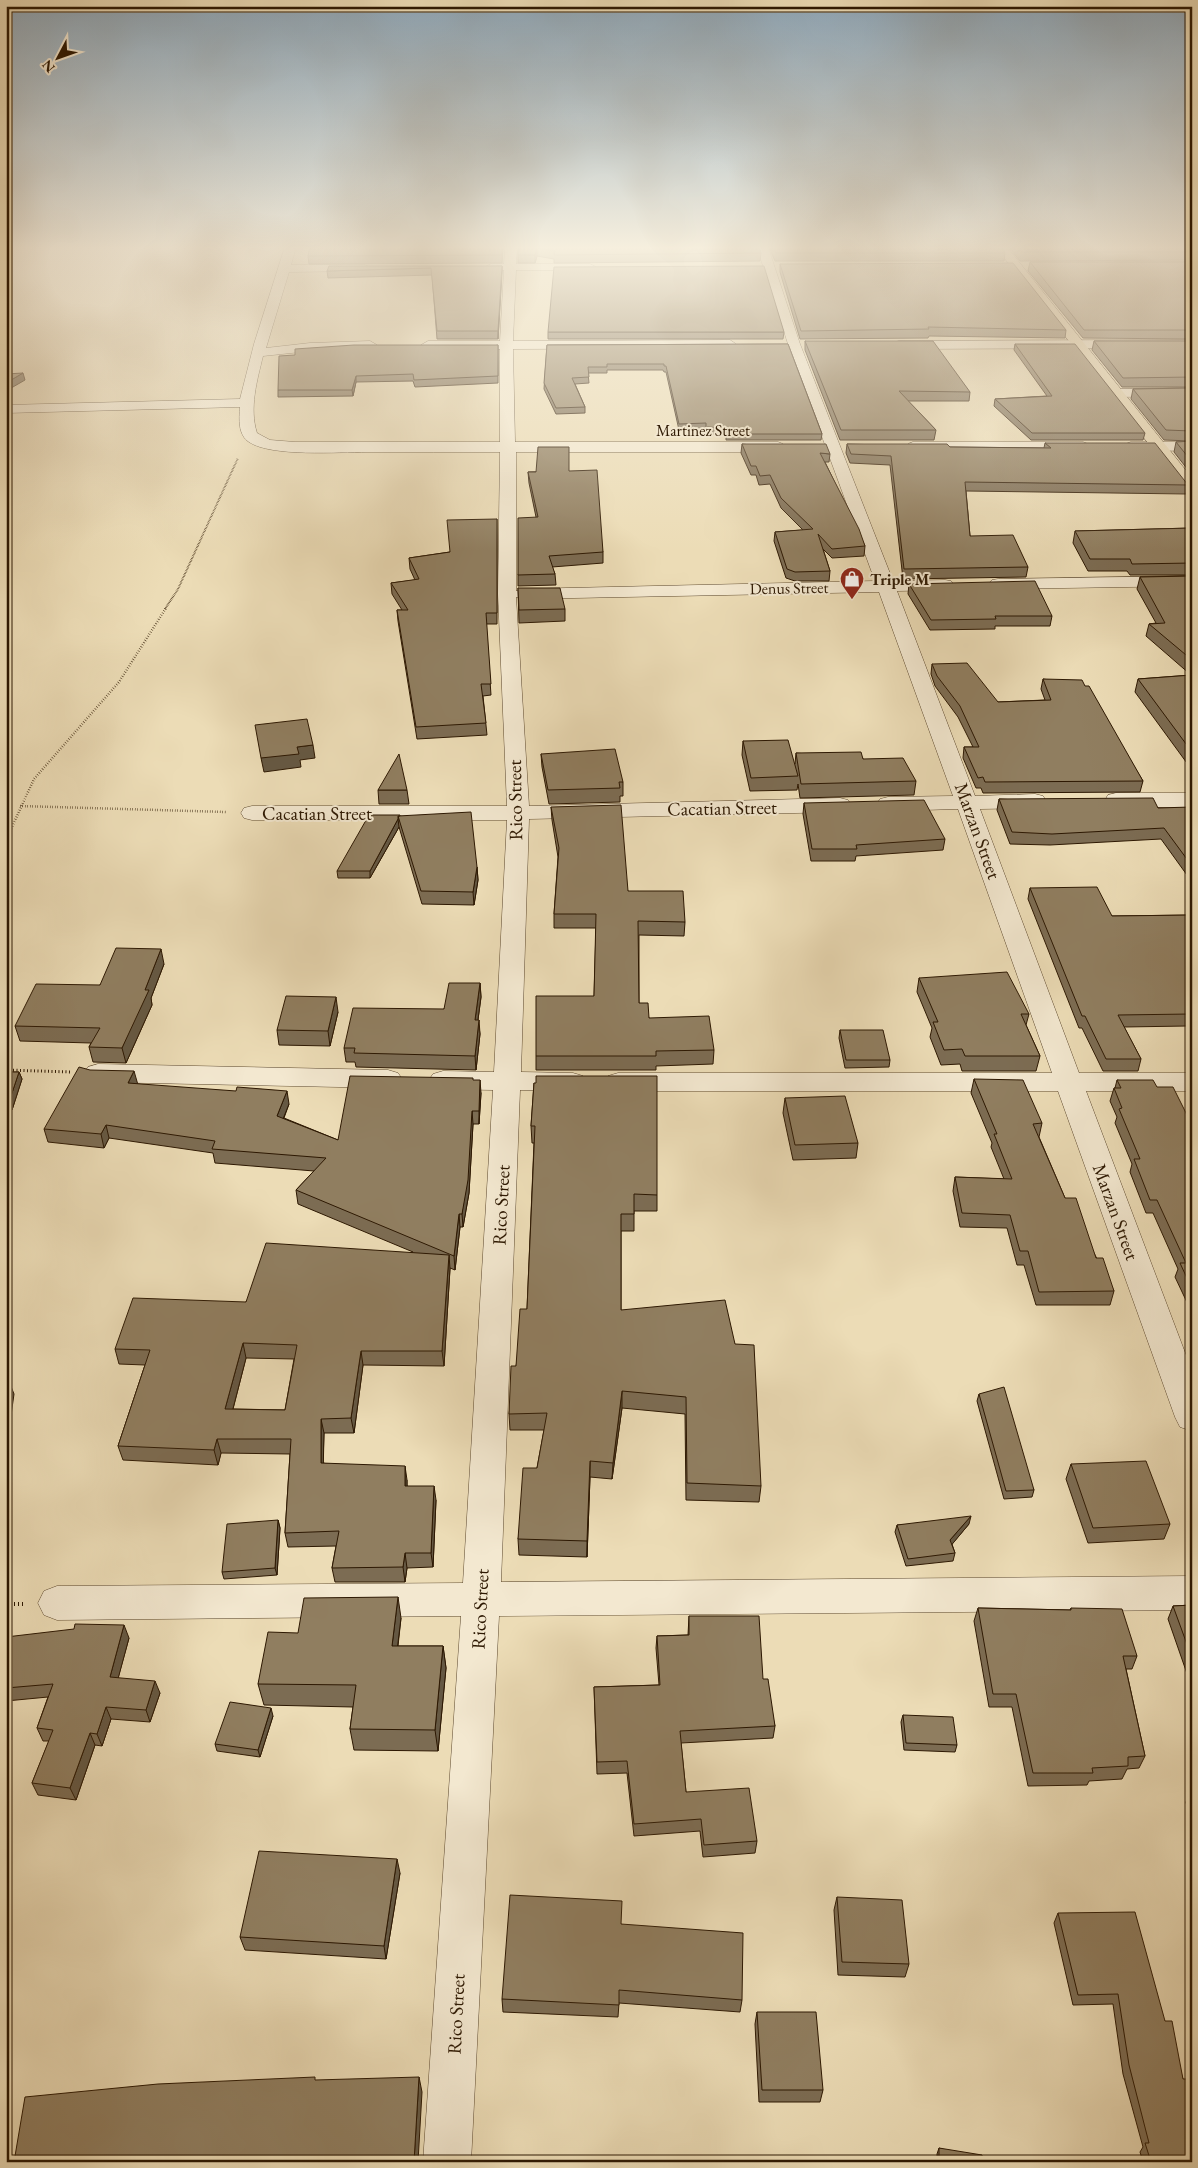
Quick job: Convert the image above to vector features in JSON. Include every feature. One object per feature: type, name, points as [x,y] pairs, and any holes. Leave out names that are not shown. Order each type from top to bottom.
[{"type":"highway","points":[[1081,348],[1192,489]]},
{"type":"street","points":[[249,435],[246,427],[246,403],[260,348]]},
{"type":"street","points":[[258,353],[300,348]]},
{"type":"street","name":"Rico Street","points":[[447,2162],[481,1600],[507,1081],[518,813],[507,594],[508,447],[506,348]]},
{"type":"street","name":"Marzan Street","points":[[796,348],[968,802],[1068,1083],[1192,1416]]},
{"type":"street","points":[[1116,393],[1192,392]]},
{"type":"street","points":[[6,409],[246,403]]},
{"type":"street","name":"Martinez Street","points":[[249,435],[262,442],[275,445],[309,447],[795,447]]},
{"type":"street","points":[[1119,447],[1192,446]]},
{"type":"street","points":[[903,447],[1099,447]]},
{"type":"street","points":[[984,584],[1192,581]]},
{"type":"street","name":"Denus Street","points":[[507,594],[964,584]]},
{"type":"street","points":[[1094,801],[1192,800]]},
{"type":"street","name":"Cacatian Street","points":[[252,813],[518,813],[1055,801]]},
{"type":"street","points":[[94,1072],[507,1081],[1192,1082]]},
{"type":"street","points":[[57,1603],[332,1599],[481,1600],[1192,1593]]},
{"type":"path","points":[[6,840],[34,779],[119,682],[178,589],[249,435]]},
{"type":"path","points":[[20,806],[252,813]]},
{"type":"path","points":[[6,1070],[94,1072]]},
{"type":"building","points":[[498,348],[498,376],[414,380],[413,374],[356,376],[352,390],[278,390],[279,356],[295,355],[295,349]]},
{"type":"building","points":[[547,348],[790,348],[822,434],[727,434],[726,428],[706,427],[706,423],[679,424],[664,364],[607,364],[607,367],[588,367],[589,377],[572,378],[585,407],[556,408],[544,383]]},
{"type":"building","points":[[808,348],[938,348],[970,392],[899,391],[936,430],[841,430]]},
{"type":"building","points":[[1018,348],[1078,348],[1145,433],[1032,433],[995,399],[1052,396]]},
{"type":"building","points":[[1100,348],[1192,348],[1192,377],[1123,378]]},
{"type":"building","points":[[23,373],[6,383],[6,374]]},
{"type":"building","points":[[1192,388],[1192,431],[1166,430],[1133,389]]},
{"type":"building","points":[[1192,441],[1192,462],[1176,442]]},
{"type":"building","points":[[1045,443],[1155,443],[1188,485],[965,482],[970,536],[1013,535],[1028,567],[904,569],[891,456],[851,454],[847,444],[947,444],[950,447],[1051,448]]},
{"type":"building","points":[[742,444],[826,444],[830,454],[820,453],[859,529],[865,546],[832,549],[818,534],[830,571],[795,572],[787,569],[775,532],[813,529],[781,498],[770,475],[760,476],[756,466],[751,466]]},
{"type":"building","points":[[538,447],[569,447],[569,471],[597,470],[603,552],[549,556],[555,574],[518,575],[518,518],[538,517],[528,472],[536,472]]},
{"type":"building","points":[[1189,484],[1192,485],[1192,500],[1190,500]]},
{"type":"building","points":[[497,519],[497,613],[486,613],[491,684],[481,684],[486,723],[416,727],[397,610],[408,610],[391,583],[419,579],[409,558],[450,552],[447,520]]},
{"type":"building","points":[[1192,528],[1192,563],[1132,564],[1130,559],[1090,559],[1075,531]]},
{"type":"building","points":[[1192,576],[1192,660],[1149,624],[1165,623],[1140,577]]},
{"type":"building","points":[[1035,581],[1052,616],[995,616],[996,619],[931,620],[909,584]]},
{"type":"building","points":[[518,588],[560,588],[565,609],[519,610]]},
{"type":"building","points":[[967,663],[998,702],[1051,700],[1043,679],[1082,680],[1085,686],[1089,686],[1143,781],[985,782],[983,777],[978,778],[964,747],[979,747],[960,706],[937,676],[932,664]]},
{"type":"building","points":[[1192,675],[1192,752],[1138,679]]},
{"type":"building","points":[[307,719],[313,745],[297,747],[299,754],[261,758],[255,725]]},
{"type":"building","points":[[788,740],[798,776],[751,778],[743,741]]},
{"type":"building","points":[[615,749],[623,782],[619,782],[620,788],[548,790],[541,754]]},
{"type":"building","points":[[861,752],[863,759],[903,758],[916,781],[801,784],[796,753]]},
{"type":"building","points":[[399,754],[407,790],[378,790]]},
{"type":"building","points":[[1153,798],[1158,808],[1191,807],[1192,866],[1164,828],[1052,834],[1012,832],[999,799]]},
{"type":"building","points":[[924,800],[945,839],[856,845],[857,849],[812,849],[804,803]]},
{"type":"building","points":[[621,805],[628,891],[683,891],[685,922],[638,921],[639,1003],[648,1003],[649,1018],[709,1016],[714,1050],[656,1051],[656,1056],[536,1056],[536,996],[594,996],[596,914],[554,914],[559,848],[551,807]]},
{"type":"building","points":[[471,812],[477,867],[473,892],[421,891],[398,816]]},
{"type":"building","points":[[369,815],[400,816],[398,816],[370,871],[337,871]]},
{"type":"building","points":[[1097,887],[1112,916],[1192,915],[1192,1017],[1190,1014],[1118,1015],[1141,1059],[1106,1059],[1085,1016],[1082,1016],[1030,888]]},
{"type":"building","points":[[116,948],[161,949],[145,990],[149,990],[122,1048],[89,1047],[100,1028],[15,1026],[36,984],[100,985]]},
{"type":"building","points":[[1007,972],[1029,1014],[1021,1014],[1040,1056],[965,1056],[962,1049],[944,1050],[933,1022],[938,1022],[919,978]]},
{"type":"building","points":[[449,983],[480,983],[475,1020],[479,1020],[475,1056],[354,1053],[355,1048],[344,1048],[353,1008],[444,1009]]},
{"type":"building","points":[[286,996],[336,997],[328,1031],[277,1030]]},
{"type":"building","points":[[840,1030],[883,1030],[890,1060],[846,1060]]},
{"type":"building","points":[[79,1067],[90,1070],[134,1071],[128,1083],[236,1091],[237,1087],[287,1091],[277,1116],[338,1140],[350,1076],[473,1078],[473,1080],[480,1080],[479,1111],[472,1111],[468,1180],[462,1214],[459,1214],[454,1256],[296,1190],[326,1158],[212,1149],[215,1141],[106,1125],[101,1134],[44,1129]]},
{"type":"building","points":[[6,1072],[19,1072],[9,1102],[6,1103]]},
{"type":"building","points":[[536,1076],[657,1076],[657,1195],[634,1194],[634,1214],[621,1214],[621,1310],[725,1300],[735,1344],[754,1345],[761,1486],[687,1483],[686,1397],[622,1391],[613,1463],[590,1461],[587,1541],[518,1539],[523,1468],[537,1468],[547,1413],[509,1414],[511,1366],[516,1366],[520,1309],[527,1309],[535,1126],[531,1126]]},
{"type":"building","points":[[974,1079],[1023,1080],[1042,1123],[1033,1124],[1065,1198],[1076,1198],[1096,1258],[1103,1258],[1114,1291],[1039,1292],[1028,1251],[1020,1251],[1010,1215],[962,1213],[955,1177],[1012,1179],[994,1134],[997,1134]]},
{"type":"building","points":[[1117,1080],[1153,1080],[1157,1087],[1173,1087],[1192,1125],[1192,1289],[1180,1263],[1186,1263],[1157,1200],[1150,1200],[1134,1159],[1140,1159],[1119,1109],[1122,1108],[1114,1088],[1121,1088]]},
{"type":"building","points":[[845,1096],[858,1143],[795,1145],[785,1098]]},
{"type":"building","points":[[266,1243],[449,1255],[442,1351],[361,1351],[351,1418],[321,1419],[321,1463],[405,1466],[405,1486],[434,1486],[431,1553],[405,1553],[403,1567],[332,1568],[339,1531],[285,1533],[291,1439],[217,1439],[214,1450],[118,1446],[150,1350],[115,1349],[133,1298],[246,1302]],"holes":[[[243,1343],[297,1345],[285,1410],[225,1409]]]},
{"type":"building","points":[[1004,1387],[1034,1490],[1006,1491],[979,1394]]},
{"type":"building","points":[[1146,1461],[1170,1524],[1093,1528],[1071,1464]]},
{"type":"building","points":[[971,1516],[950,1540],[955,1553],[908,1559],[897,1525]]},
{"type":"building","points":[[278,1520],[275,1568],[222,1572],[227,1524]]},
{"type":"building","points":[[398,1597],[392,1646],[443,1646],[435,1730],[350,1729],[356,1685],[258,1684],[268,1632],[298,1633],[304,1598]]},
{"type":"building","points":[[1192,1605],[1192,1658],[1173,1606]]},
{"type":"building","points":[[978,1608],[1122,1609],[1137,1656],[1123,1656],[1145,1756],[1128,1757],[1128,1766],[1092,1768],[1093,1773],[1033,1773],[1016,1694],[993,1694]]},
{"type":"building","points":[[689,1616],[759,1616],[763,1679],[768,1679],[775,1726],[680,1731],[686,1792],[749,1788],[757,1841],[704,1845],[701,1819],[634,1824],[627,1761],[597,1762],[594,1687],[660,1685],[657,1636],[689,1635]]},
{"type":"building","points":[[75,1624],[124,1625],[110,1677],[155,1681],[146,1710],[106,1707],[97,1734],[90,1733],[70,1788],[32,1783],[53,1730],[37,1728],[53,1684],[6,1688],[6,1637],[74,1629]]},
{"type":"building","points":[[230,1702],[271,1708],[258,1750],[215,1744]]},
{"type":"building","points":[[903,1715],[953,1717],[957,1745],[906,1743]]},
{"type":"building","points":[[259,1851],[397,1859],[384,1946],[240,1937]]},
{"type":"building","points":[[510,1895],[622,1901],[621,1924],[743,1933],[742,2000],[619,1990],[619,2005],[502,1999]]},
{"type":"building","points":[[837,1897],[902,1900],[909,1964],[842,1962]]},
{"type":"building","points":[[1135,1912],[1165,2021],[1172,2021],[1183,2079],[1188,2079],[1192,2091],[1192,2120],[1190,2120],[1192,2124],[1192,2162],[1151,2162],[1145,2143],[1149,2143],[1129,2065],[1118,1994],[1078,1995],[1058,1913]]},
{"type":"building","points":[[757,2012],[816,2012],[823,2090],[762,2090]]},
{"type":"building","points":[[315,2077],[315,2080],[419,2077],[414,2162],[14,2162],[25,2097],[158,2084]]},
{"type":"building","points":[[939,2148],[982,2155],[983,2162],[939,2162]]},
{"type":"place","name":"Triple M","points":[[852,600]]}]
